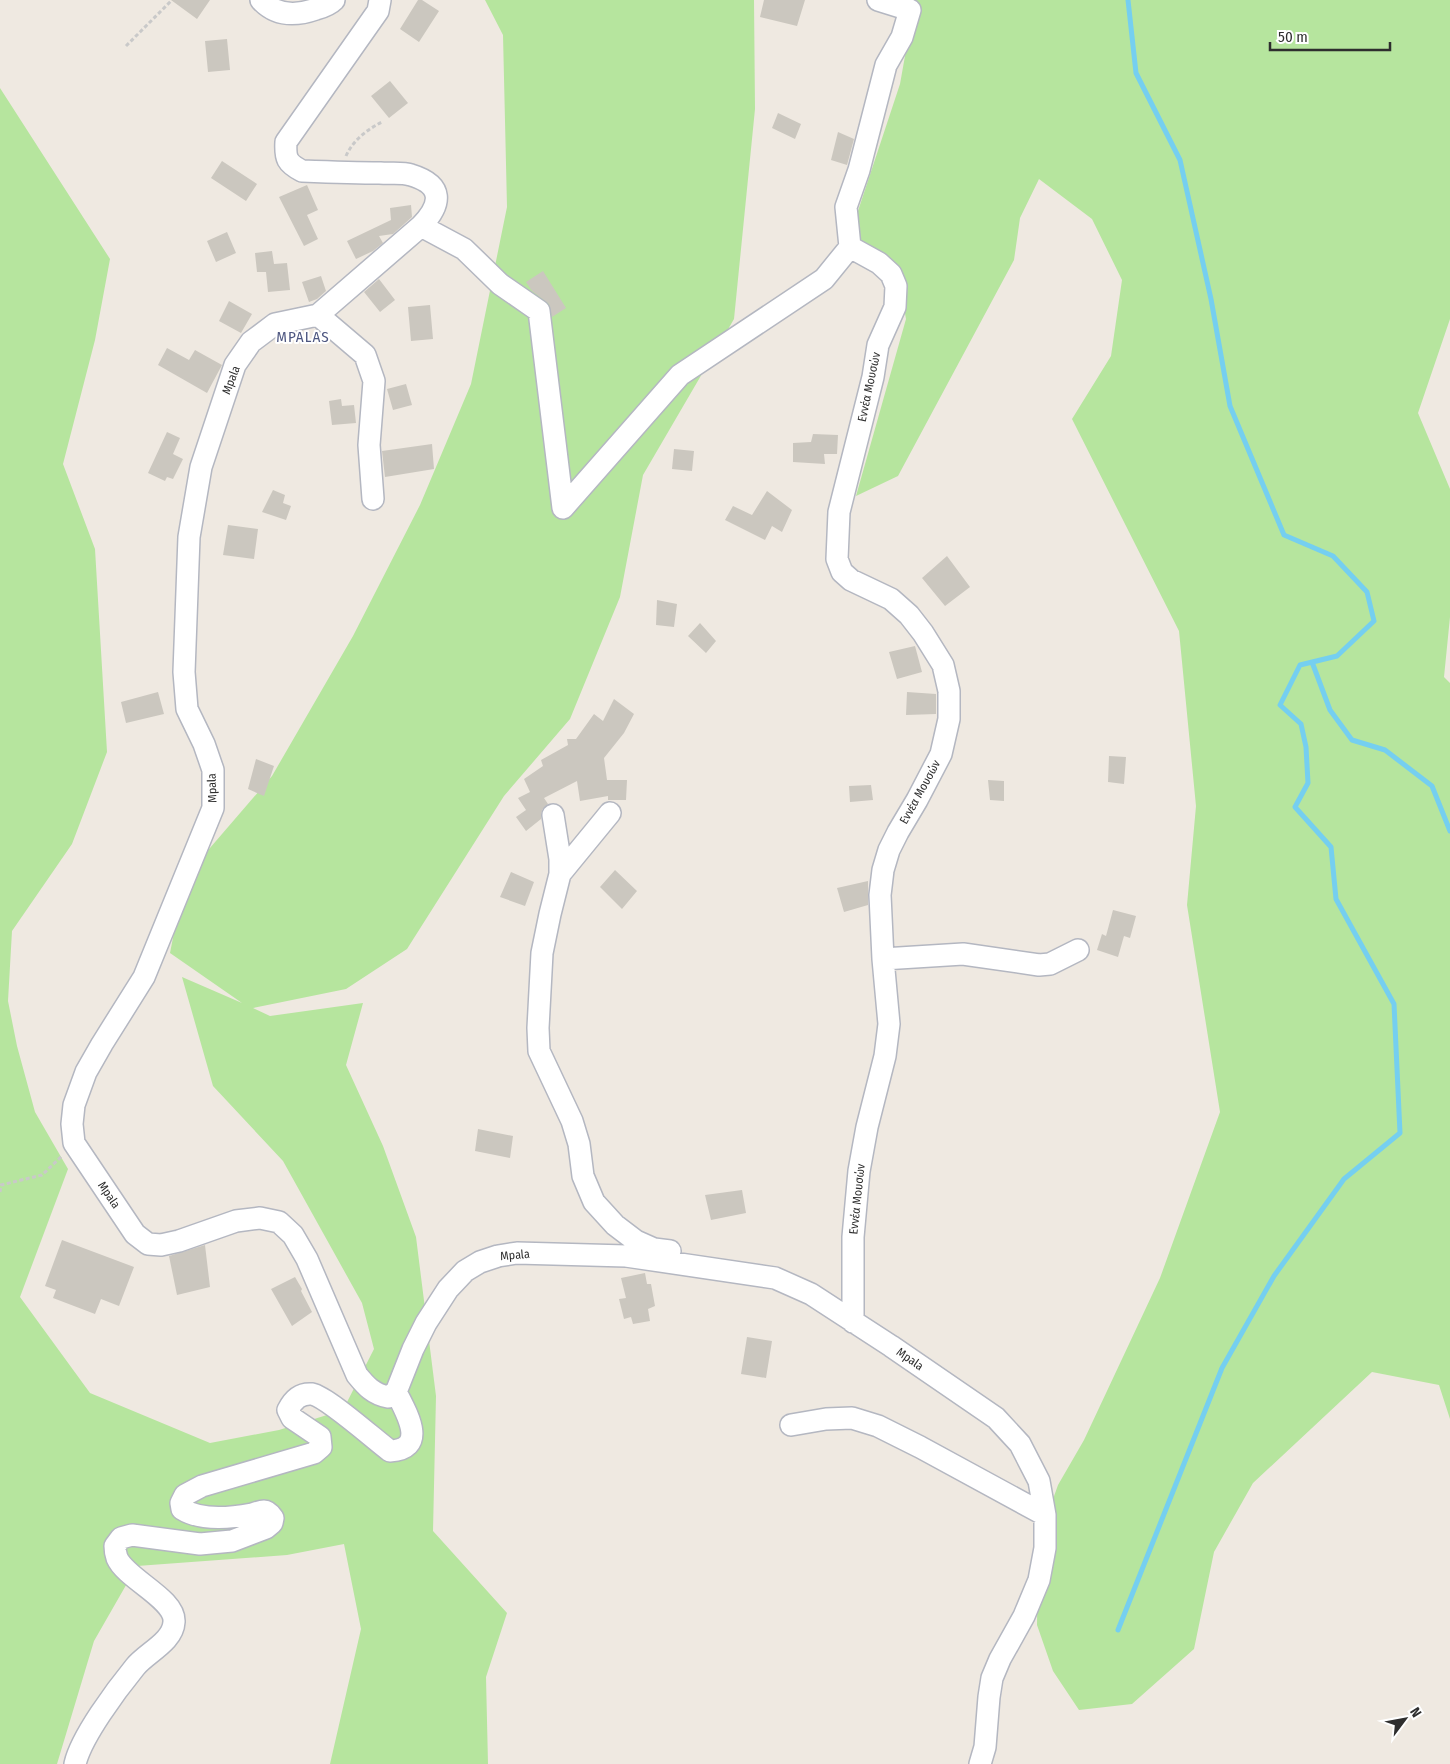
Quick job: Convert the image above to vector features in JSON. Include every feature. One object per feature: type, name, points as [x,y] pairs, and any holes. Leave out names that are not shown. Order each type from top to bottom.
[{"type":"street","points":[[260,0],[268,8],[292,14],[329,5],[334,0]]},
{"type":"street","name":"Mpala","points":[[380,0],[378,10],[286,142],[286,156],[292,166],[302,171],[410,174],[428,182],[436,191],[437,203],[431,216],[421,226],[318,315],[275,324],[251,342],[235,365],[201,467],[188,537],[184,672],[187,709],[204,744],[213,770],[213,808],[144,977],[86,1072],[74,1105],[72,1124],[74,1143],[135,1234],[148,1244],[161,1245],[179,1241],[236,1221],[260,1218],[279,1222],[293,1235],[307,1259],[357,1375],[367,1388],[379,1395],[388,1397],[396,1392],[413,1349],[426,1323],[448,1289],[465,1270],[480,1262],[498,1256],[517,1253],[626,1256],[775,1278],[811,1294],[996,1418],[1020,1444],[1038,1481],[1045,1514],[1045,1548],[1040,1580],[992,1678],[985,1747],[980,1764]]},
{"type":"street","points":[[421,226],[464,249],[500,284],[539,311],[563,508],[680,375],[824,279],[850,247],[846,206],[859,170],[886,65],[902,37],[910,10],[878,0]]},
{"type":"street","name":"Εννέα Μουσών","points":[[850,247],[879,263],[891,274],[896,286],[895,307],[878,345],[873,377],[839,512],[837,558],[842,572],[851,580],[891,599],[909,615],[943,665],[950,691],[949,719],[941,754],[918,800],[894,838],[888,850],[883,870],[880,896],[889,1024],[885,1056],[867,1127],[859,1171],[853,1237],[853,1322]]},
{"type":"street","points":[[318,315],[365,354],[374,381],[369,445],[373,499]]},
{"type":"street","points":[[560,874],[610,813]]},
{"type":"street","points":[[553,815],[560,859],[560,874],[542,953],[538,1028],[539,1051],[572,1121],[579,1144],[583,1176],[594,1202],[615,1225],[636,1241],[654,1249],[720,1257],[742,1262],[775,1278]]},
{"type":"street","points":[[883,960],[964,954],[1039,965],[1050,964],[1078,950]]},
{"type":"street","points":[[75,1764],[85,1739],[105,1709],[136,1665],[170,1635],[174,1621],[170,1610],[159,1596],[136,1579],[117,1558],[115,1546],[121,1538],[132,1536],[200,1544],[232,1541],[266,1528],[272,1523],[273,1518],[270,1513],[264,1511],[218,1517],[191,1515],[182,1510],[181,1503],[185,1495],[202,1486],[314,1453],[321,1447],[320,1437],[292,1418],[288,1410],[292,1402],[299,1396],[311,1394],[324,1399],[390,1450],[400,1450],[406,1447],[411,1441],[412,1428],[396,1392]]},
{"type":"street","points":[[791,1425],[826,1418],[852,1418],[878,1426],[1045,1514]]},
{"type":"path","points":[[126,46],[172,0]]},
{"type":"path","points":[[339,172],[350,148],[370,128],[382,122]]},
{"type":"path","points":[[0,1192],[1,1185],[42,1175],[74,1143]]},
{"type":"green space","points":[[485,0],[754,0],[755,109],[734,319],[643,475],[620,597],[570,719],[504,796],[407,949],[346,989],[253,1008],[270,1016],[363,1003],[346,1065],[383,1146],[416,1237],[436,1396],[433,1531],[507,1613],[486,1677],[488,1764],[330,1764],[361,1629],[344,1544],[287,1555],[137,1566],[94,1641],[57,1764],[0,1764],[0,88],[110,259],[95,340],[63,464],[95,549],[107,752],[72,844],[12,931],[8,1001],[17,1046],[35,1112],[68,1169],[20,1297],[90,1393],[210,1443],[279,1430],[343,1410],[374,1349],[362,1303],[283,1161],[213,1086],[182,977],[242,1003],[170,953],[185,877],[272,776],[353,636],[420,505],[471,384],[507,207],[503,35]]},
{"type":"green space","points":[[915,0],[1450,0],[1450,319],[1418,413],[1450,489],[1450,617],[1444,677],[1450,683],[1450,1419],[1439,1385],[1372,1372],[1253,1483],[1214,1552],[1194,1649],[1132,1704],[1079,1710],[1053,1671],[1037,1625],[1038,1541],[1058,1485],[1084,1440],[1160,1278],[1220,1112],[1187,905],[1196,806],[1179,631],[1072,419],[1111,356],[1122,280],[1092,219],[1039,179],[1020,218],[1014,260],[898,476],[856,496],[906,319],[897,268],[863,248],[855,220],[900,84]]},
{"type":"building","points":[[171,0],[210,0],[197,19]]},
{"type":"building","points":[[418,0],[422,0],[439,11],[419,42],[400,29]]},
{"type":"building","points":[[764,0],[805,0],[797,26],[760,17]]},
{"type":"building","points":[[227,39],[230,70],[208,72],[205,41]]},
{"type":"building","points":[[390,81],[408,103],[389,118],[371,96]]},
{"type":"building","points":[[778,113],[801,124],[795,139],[772,128]]},
{"type":"building","points":[[838,132],[854,139],[847,165],[831,160]]},
{"type":"building","points":[[222,161],[257,184],[246,201],[211,178]]},
{"type":"building","points":[[307,185],[318,210],[307,215],[318,239],[304,246],[279,197]]},
{"type":"building","points":[[411,205],[412,217],[393,234],[379,236],[383,243],[373,251],[356,259],[347,241],[391,220],[390,208]]},
{"type":"building","points":[[227,232],[236,253],[216,262],[207,241]]},
{"type":"building","points":[[272,251],[274,264],[287,263],[290,290],[268,292],[266,272],[257,272],[255,253]]},
{"type":"building","points":[[543,271],[566,308],[552,317],[549,304],[532,291],[526,282]]},
{"type":"building","points":[[321,276],[326,291],[317,299],[309,302],[302,282]]},
{"type":"building","points":[[379,279],[395,300],[380,312],[364,292]]},
{"type":"building","points":[[229,301],[252,314],[241,333],[219,321]]},
{"type":"building","points":[[430,305],[433,339],[411,341],[408,307]]},
{"type":"building","points":[[167,348],[189,360],[195,350],[222,365],[207,393],[158,365]]},
{"type":"building","points":[[406,384],[412,405],[393,410],[387,389]]},
{"type":"building","points":[[341,399],[342,406],[354,405],[356,423],[332,425],[329,401]]},
{"type":"building","points":[[167,432],[180,438],[173,454],[183,459],[173,479],[167,477],[165,481],[148,473]]},
{"type":"building","points":[[813,434],[838,435],[837,454],[824,454],[825,464],[793,462],[793,443],[811,442]]},
{"type":"building","points":[[432,444],[434,469],[385,477],[382,451]]},
{"type":"building","points":[[674,449],[694,451],[692,471],[672,469]]},
{"type":"building","points":[[273,490],[285,495],[283,503],[291,506],[286,520],[262,512]]},
{"type":"building","points":[[767,491],[792,510],[782,532],[772,526],[765,540],[725,520],[733,506],[752,515]]},
{"type":"building","points":[[228,525],[258,529],[254,559],[223,555]]},
{"type":"building","points":[[947,556],[970,587],[945,606],[922,578]]},
{"type":"building","points":[[657,600],[677,604],[674,627],[656,625]]},
{"type":"building","points":[[700,623],[716,641],[706,653],[688,636]]},
{"type":"building","points":[[915,646],[922,672],[897,679],[889,652]]},
{"type":"building","points":[[158,692],[164,714],[126,723],[121,702]]},
{"type":"building","points":[[907,692],[936,694],[936,714],[906,715]]},
{"type":"building","points":[[614,699],[634,714],[624,733],[604,758],[607,780],[627,780],[626,800],[608,800],[608,796],[580,801],[577,781],[544,798],[548,804],[542,810],[541,819],[526,831],[516,817],[526,810],[518,798],[530,792],[524,779],[543,766],[541,760],[568,745],[567,739],[576,739],[594,714],[603,721]]},
{"type":"building","points":[[1109,756],[1126,757],[1124,784],[1108,782]]},
{"type":"building","points":[[256,759],[274,766],[264,796],[248,789]]},
{"type":"building","points":[[988,780],[1004,781],[1004,801],[990,800]]},
{"type":"building","points":[[871,785],[873,800],[850,802],[849,786]]},
{"type":"building","points":[[615,870],[637,891],[622,909],[600,887]]},
{"type":"building","points":[[511,872],[534,882],[525,906],[500,897]]},
{"type":"building","points":[[868,881],[868,905],[844,912],[837,888]]},
{"type":"building","points":[[1113,910],[1136,916],[1130,938],[1124,936],[1118,957],[1097,950],[1102,934],[1106,936]]},
{"type":"building","points":[[478,1129],[513,1136],[510,1158],[475,1151]]},
{"type":"building","points":[[742,1190],[746,1213],[711,1220],[705,1195]]},
{"type":"building","points":[[62,1240],[134,1267],[119,1306],[101,1299],[95,1314],[53,1298],[56,1290],[45,1286]]},
{"type":"building","points":[[205,1245],[210,1287],[177,1295],[169,1256]]},
{"type":"building","points":[[645,1273],[647,1284],[651,1284],[655,1306],[648,1309],[650,1321],[633,1324],[631,1317],[624,1319],[619,1299],[626,1298],[621,1278]]},
{"type":"building","points":[[295,1277],[312,1312],[292,1326],[271,1289]]},
{"type":"building","points":[[747,1337],[772,1341],[766,1378],[741,1374]]},
{"type":"waterway","points":[[1118,1630],[1222,1368],[1274,1276],[1344,1179],[1400,1133],[1394,1004],[1336,899],[1331,847],[1295,807],[1308,783],[1306,747],[1301,724],[1280,705],[1300,665],[1337,656],[1374,621],[1367,592],[1333,556],[1284,535],[1230,406],[1211,299],[1180,160],[1136,73],[1128,0]]},
{"type":"waterway","points":[[1312,662],[1330,710],[1352,740],[1385,750],[1432,786],[1450,831]]},
{"type":"district","name":"MPALAS","points":[[303,337]]}]
